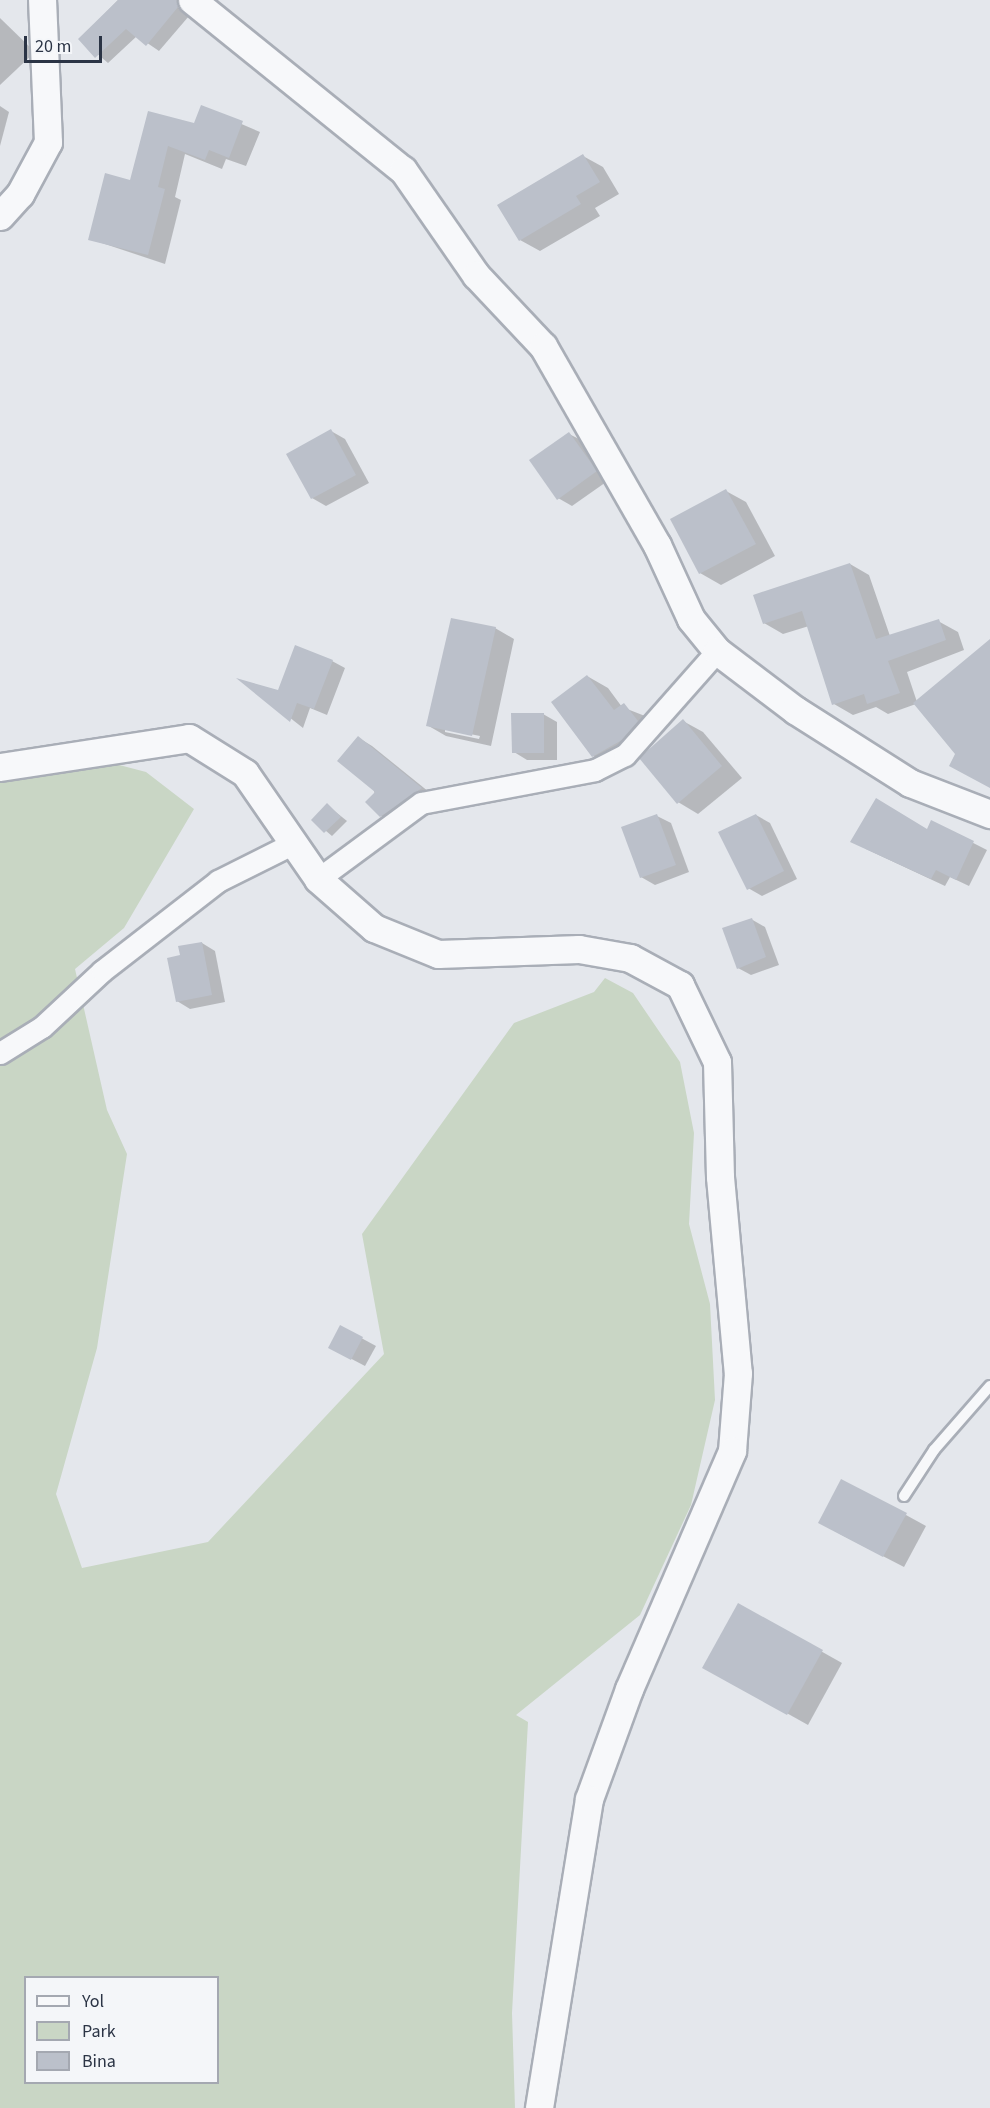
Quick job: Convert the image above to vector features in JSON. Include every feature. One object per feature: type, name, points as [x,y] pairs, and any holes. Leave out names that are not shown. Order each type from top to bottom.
[{"type":"street","points":[[0,216],[20,194],[48,142],[42,0]]},
{"type":"street","points":[[192,0],[403,170],[476,275],[543,346],[657,545],[691,619],[717,651],[795,710],[910,783],[990,814]]},
{"type":"street","points":[[318,879],[421,803],[595,770],[625,755],[717,651]]},
{"type":"street","points":[[0,767],[189,738],[245,773],[318,879],[374,928],[438,954],[579,950],[630,958],[680,985],[717,1062],[720,1177],[738,1373],[732,1451],[629,1689],[589,1799],[539,2108]]},
{"type":"street","points":[[0,1053],[42,1027],[102,971],[218,881],[294,843]]},
{"type":"lane","points":[[904,1496],[934,1450],[990,1386]]},
{"type":"green space","points":[[104,761],[146,772],[194,809],[124,928],[75,969],[107,1110],[127,1154],[97,1348],[56,1494],[82,1568],[208,1542],[384,1354],[362,1234],[514,1023],[594,992],[605,978],[633,993],[680,1062],[694,1133],[689,1224],[710,1304],[715,1400],[691,1505],[640,1615],[516,1715],[528,1722],[512,2013],[515,2108],[0,2108],[0,778]]},
{"type":"building","points":[[118,0],[177,0],[178,7],[146,46],[126,29],[95,58],[78,39]]},
{"type":"building","points":[[201,105],[243,121],[229,158],[209,150],[205,160],[168,146],[158,187],[165,189],[148,255],[88,240],[105,173],[130,180],[148,111],[194,123]]},
{"type":"building","points":[[583,154],[600,182],[576,196],[581,204],[519,241],[497,205]]},
{"type":"building","points":[[331,429],[356,475],[311,499],[286,454]]},
{"type":"building","points":[[569,432],[597,471],[557,500],[529,460]]},
{"type":"building","points":[[726,489],[756,544],[699,574],[670,519]]},
{"type":"building","points":[[850,563],[876,639],[939,619],[946,640],[888,661],[900,693],[867,704],[864,694],[832,705],[802,611],[763,624],[753,595]]},
{"type":"building","points":[[451,618],[496,627],[472,736],[426,726]]},
{"type":"building","points":[[990,639],[990,788],[949,766],[955,754],[913,703]]},
{"type":"building","points":[[295,645],[333,660],[314,709],[297,703],[290,722],[236,678],[278,690]]},
{"type":"building","points":[[587,675],[614,710],[624,703],[638,721],[622,740],[592,757],[551,702]]},
{"type":"building","points":[[511,713],[544,713],[544,753],[512,753]]},
{"type":"building","points":[[683,719],[722,766],[677,804],[639,758]]},
{"type":"building","points":[[358,736],[422,788],[380,817],[365,802],[375,792],[337,761]]},
{"type":"building","points":[[876,798],[927,829],[931,820],[974,841],[956,880],[936,870],[931,879],[850,842]]},
{"type":"building","points":[[327,803],[341,817],[324,833],[311,820]]},
{"type":"building","points":[[657,814],[676,865],[640,878],[621,827]]},
{"type":"building","points":[[756,814],[784,871],[747,890],[718,832]]},
{"type":"building","points":[[752,918],[766,957],[737,969],[722,928]]},
{"type":"building","points":[[202,942],[212,995],[176,1002],[167,958],[180,955],[178,946]]},
{"type":"building","points":[[340,1325],[363,1337],[351,1360],[328,1348]]},
{"type":"building","points":[[841,1479],[907,1513],[883,1557],[818,1523]]},
{"type":"building","points":[[738,1603],[823,1650],[787,1715],[702,1668]]}]
